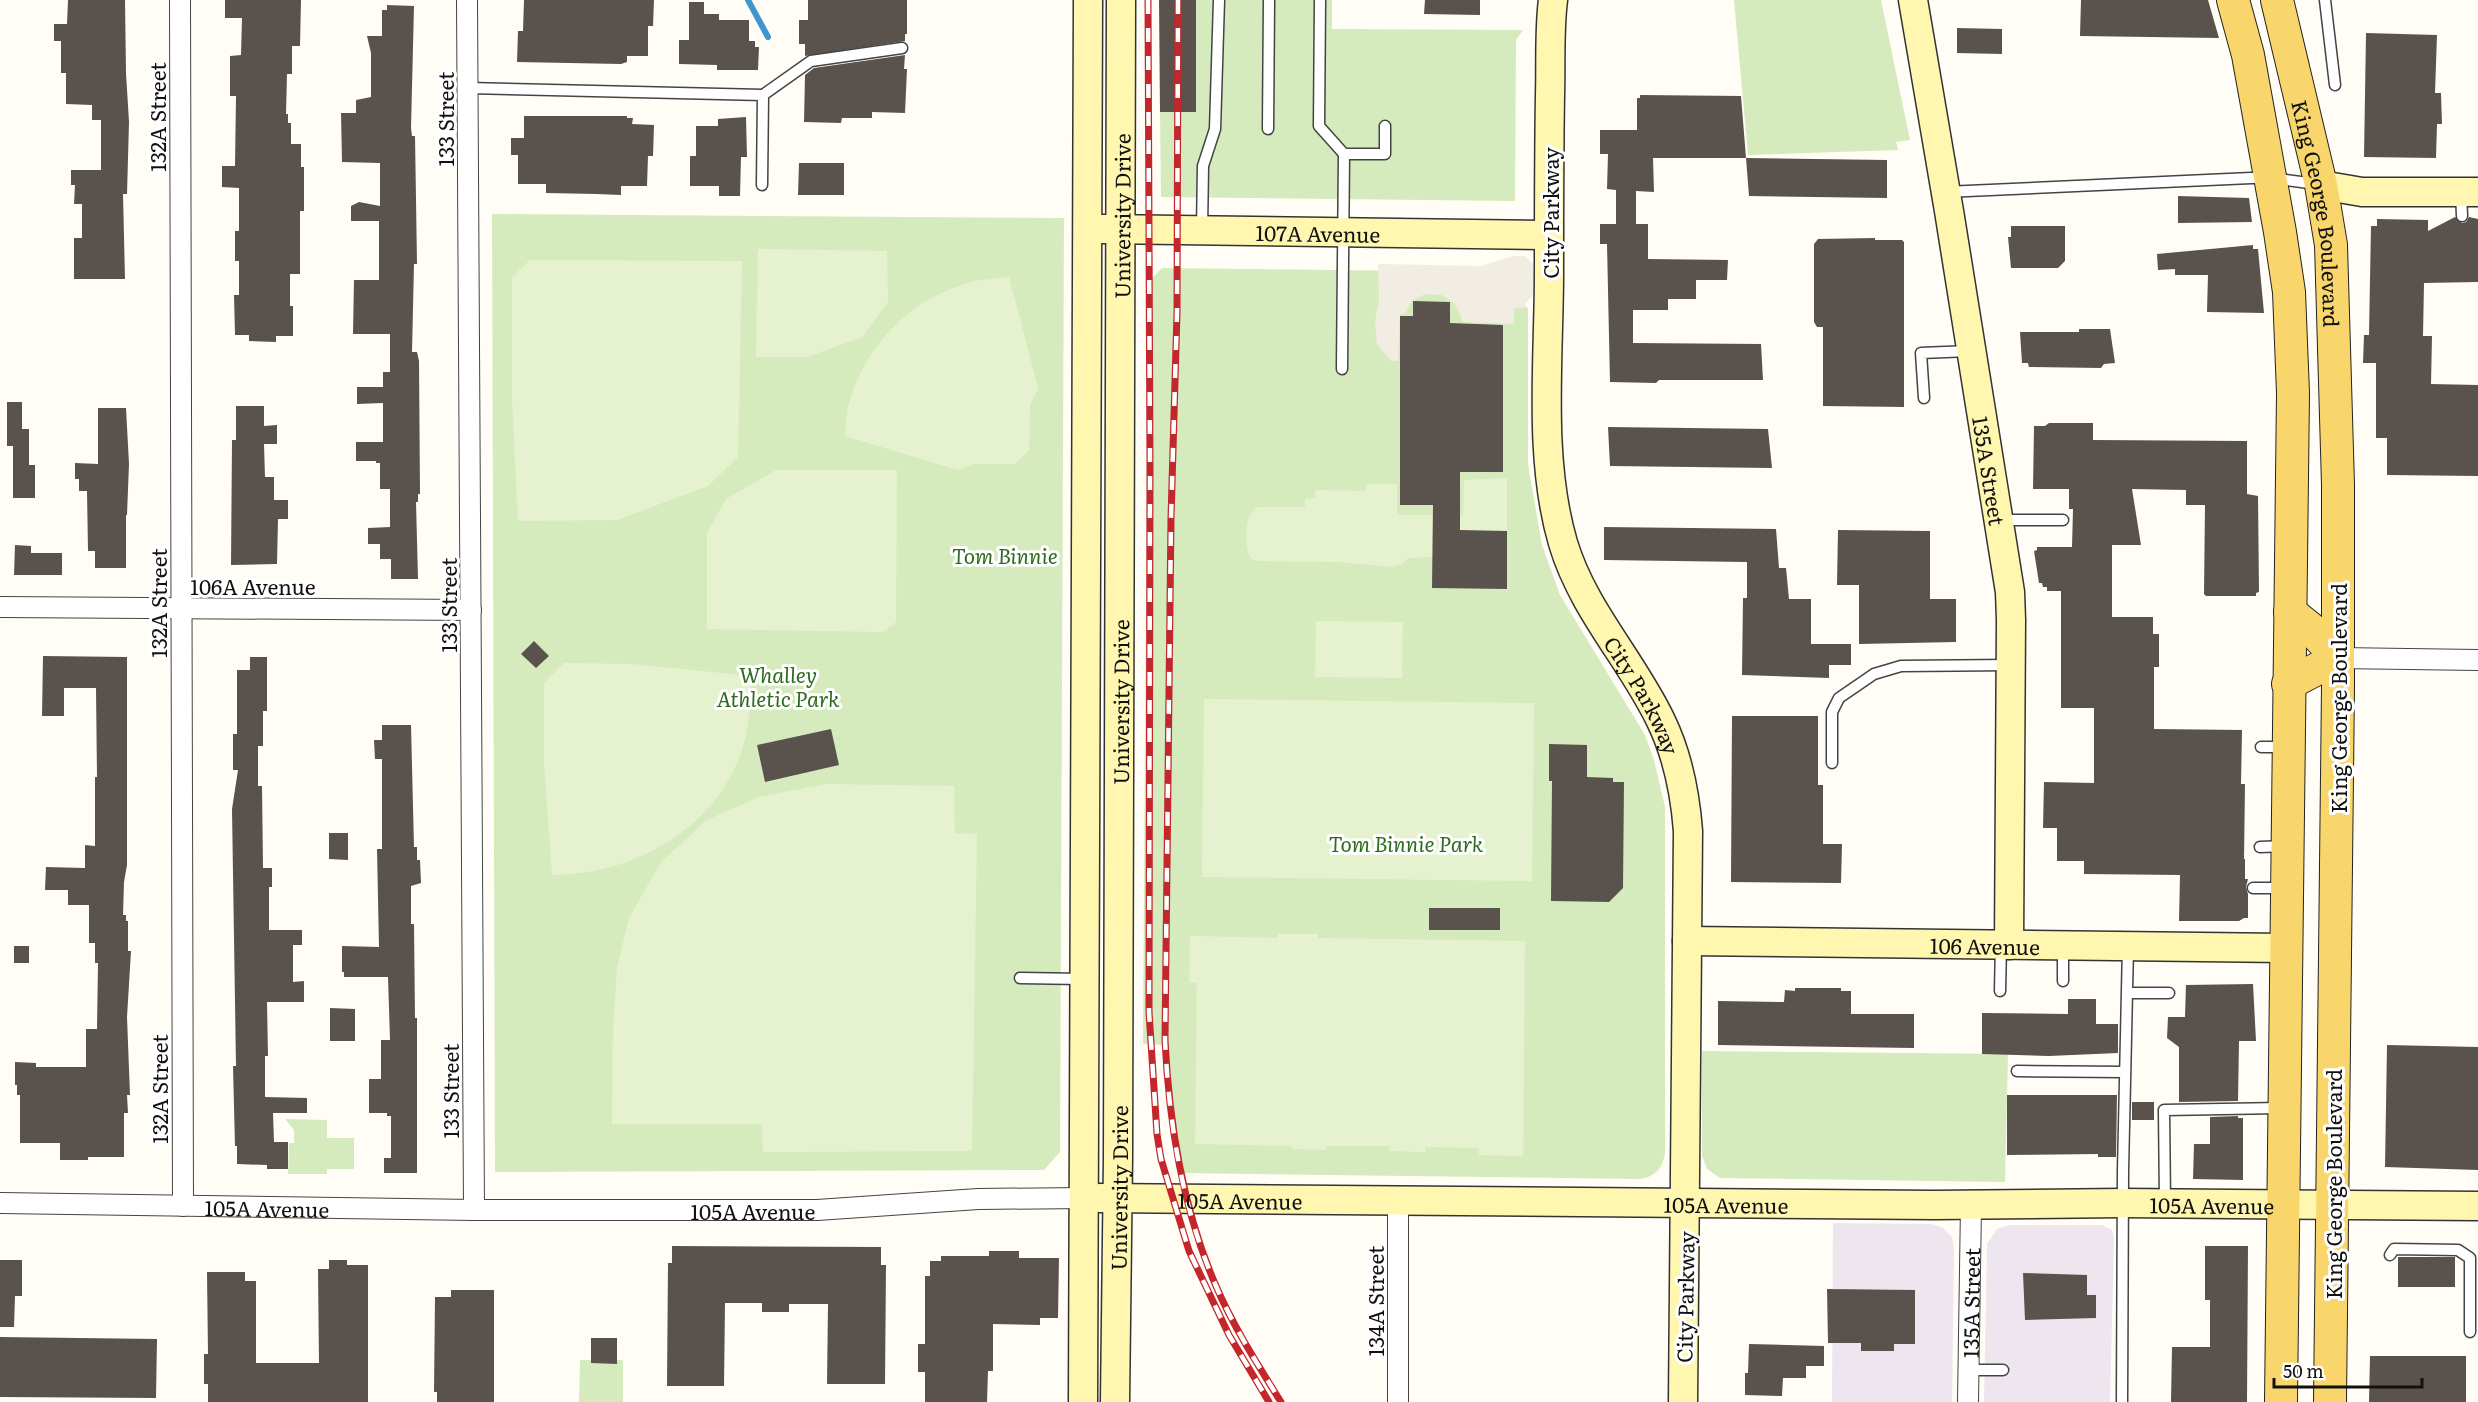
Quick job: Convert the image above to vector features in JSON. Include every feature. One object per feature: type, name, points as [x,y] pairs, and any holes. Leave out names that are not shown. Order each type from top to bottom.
[{"type":"main road","name":"King George Boulevard","points":[[2233,0],[2248,55],[2271,178],[2289,292],[2292,371],[2288,684],[2274,747],[2273,847],[2286,888],[2281,1402]]},
{"type":"main road","name":"King George Boulevard","points":[[2277,0],[2321,184],[2331,245],[2338,658],[2330,1402]]},
{"type":"main road","points":[[2288,684],[2338,658],[2310,628],[2290,612]]},
{"type":"street","name":"132A Street","points":[[180,0],[183,1206]]},
{"type":"street","name":"133 Street","points":[[468,0],[474,1210]]},
{"type":"street","name":"University Drive","points":[[1083,1402],[1088,0]]},
{"type":"street","name":"University Drive","points":[[1115,1402],[1121,0]]},
{"type":"street","name":"City Parkway","points":[[1553,0],[1548,235],[1548,446],[1556,510],[1563,542],[1583,594],[1651,702],[1677,759],[1686,802],[1688,831],[1683,1402]]},
{"type":"street","name":"135A Street","points":[[1913,0],[2010,592],[2011,665],[2005,945]]},
{"type":"street","points":[[2321,184],[2362,192],[2467,200]]},
{"type":"street","name":"107A Avenue","points":[[1088,228],[1548,235]]},
{"type":"street","name":"106A Avenue","points":[[0,607],[471,610]]},
{"type":"street","points":[[2338,658],[2478,660]]},
{"type":"street","name":"106 Avenue","points":[[1687,941],[2285,948]]},
{"type":"street","name":"105A Avenue","points":[[0,1203],[474,1210],[817,1210],[978,1199],[1084,1198],[1971,1205],[2123,1203],[2478,1206]]},
{"type":"street","name":"134A Street","points":[[1398,1200],[1398,1402]]},
{"type":"street","name":"135A Street","points":[[1968,1402],[1971,1205]]},
{"type":"lane","points":[[1202,230],[1203,166],[1215,129],[1219,0]]},
{"type":"lane","points":[[1268,129],[1269,0]]},
{"type":"lane","points":[[1320,0],[1319,126],[1344,154],[1342,369]]},
{"type":"lane","points":[[2325,0],[2335,85]]},
{"type":"lane","points":[[468,88],[763,95],[811,61],[902,48]]},
{"type":"lane","points":[[762,185],[763,95]]},
{"type":"lane","points":[[1344,154],[1385,154],[1385,126]]},
{"type":"lane","points":[[1945,192],[2271,178],[2321,184]]},
{"type":"lane","points":[[1924,398],[1922,353],[1971,351]]},
{"type":"lane","points":[[1999,520],[2063,520]]},
{"type":"lane","points":[[1832,763],[1832,712],[1839,698],[1874,674],[1901,666],[2011,665]]},
{"type":"lane","points":[[2253,888],[2286,888]]},
{"type":"lane","points":[[2000,991],[2005,945]]},
{"type":"lane","points":[[2063,945],[2063,981]]},
{"type":"lane","points":[[2122,1402],[2128,946]]},
{"type":"lane","points":[[1020,978],[1084,979]]},
{"type":"lane","points":[[2127,993],[2169,993]]},
{"type":"lane","points":[[2017,1071],[2125,1072]]},
{"type":"lane","points":[[2165,1204],[2164,1110],[2284,1108]]},
{"type":"lane","points":[[2390,1254],[2394,1249],[2458,1250],[2470,1258],[2470,1332]]},
{"type":"lane","points":[[1968,1370],[2002,1370]]},
{"type":"shaded area","points":[[1514,256],[1525,256],[1533,264],[1536,291],[1525,304],[1525,308],[1514,308],[1514,324],[1462,322],[1454,303],[1442,295],[1425,294],[1412,301],[1404,314],[1400,314],[1398,361],[1391,361],[1377,344],[1375,322],[1379,300],[1378,264],[1481,266]]},
{"type":"shaded area","points":[[1833,1223],[1932,1224],[1943,1228],[1952,1237],[1954,1249],[1952,1402],[1832,1402]]},
{"type":"shaded area","points":[[2010,1225],[2102,1225],[2112,1230],[2114,1238],[2110,1402],[1984,1402],[1987,1244],[1997,1229]]},
{"type":"green space","points":[[1196,0],[1332,0],[1332,29],[1523,30],[1516,40],[1515,201],[1161,197],[1160,112],[1196,111]]},
{"type":"green space","points":[[1734,0],[1881,0],[1910,140],[1896,142],[1898,150],[1748,155]]},
{"type":"green space","name":"Whalley Athletic Park","points":[[492,214],[1064,218],[1060,1152],[1044,1170],[495,1172]]},
{"type":"green space","points":[[758,249],[887,251],[888,302],[862,337],[807,357],[756,357]]},
{"type":"green space","points":[[530,260],[742,261],[738,457],[708,486],[617,520],[518,521],[512,397],[512,277]]},
{"type":"green space","name":"Tom Binnie Park","points":[[1162,268],[1502,272],[1528,309],[1528,464],[1542,545],[1560,595],[1645,735],[1654,760],[1665,807],[1665,1153],[1660,1167],[1654,1174],[1640,1179],[1183,1173],[1163,1045],[1143,1044],[1148,282]]},
{"type":"green space","points":[[1009,277],[1038,388],[1030,405],[1029,450],[1015,464],[973,464],[958,470],[845,436],[850,400],[858,380],[879,343],[893,328],[925,302],[944,292],[969,282]]},
{"type":"green space","points":[[776,470],[897,470],[896,622],[883,632],[707,629],[707,533],[726,499]]},
{"type":"green space","points":[[1507,478],[1507,589],[1432,557],[1408,558],[1403,564],[1392,567],[1338,562],[1256,561],[1250,558],[1246,538],[1248,523],[1253,511],[1258,507],[1305,507],[1305,499],[1315,498],[1315,490],[1366,491],[1366,484],[1397,484],[1397,515],[1463,515],[1464,480]]},
{"type":"green space","points":[[1316,621],[1403,622],[1402,678],[1315,677]]},
{"type":"green space","points":[[564,663],[631,664],[752,676],[752,683],[746,735],[735,766],[719,794],[699,818],[674,838],[646,854],[616,866],[584,873],[552,875],[544,761],[544,683]]},
{"type":"green space","points":[[1204,699],[1534,703],[1532,881],[1202,877]]},
{"type":"green space","points":[[827,784],[954,786],[955,833],[977,834],[972,1151],[763,1152],[762,1124],[612,1124],[613,1031],[617,968],[629,918],[661,862],[707,820],[759,797]]},
{"type":"green space","points":[[1278,934],[1318,934],[1318,938],[1525,941],[1523,1156],[1479,1155],[1479,1148],[1426,1147],[1425,1152],[1389,1151],[1389,1146],[1327,1146],[1326,1150],[1292,1149],[1292,1146],[1195,1144],[1197,983],[1189,983],[1190,936],[1278,938]]},
{"type":"green space","points":[[1702,1051],[2008,1054],[2005,1182],[1720,1178],[1707,1169],[1702,1156]]},
{"type":"green space","points":[[285,1119],[327,1120],[327,1138],[354,1138],[354,1169],[327,1169],[327,1174],[288,1174],[289,1143],[294,1143],[294,1130]]},
{"type":"green space","points":[[580,1360],[623,1360],[623,1402],[579,1402]]},
{"type":"building","points":[[68,0],[125,0],[129,122],[127,194],[123,194],[125,279],[74,279],[74,238],[82,238],[82,204],[74,204],[75,185],[71,185],[71,170],[101,170],[101,120],[92,120],[92,105],[66,104],[66,73],[61,73],[61,41],[54,41],[54,24],[67,24]]},
{"type":"building","points":[[225,0],[301,0],[300,46],[292,46],[292,74],[287,74],[286,114],[288,114],[288,123],[291,123],[291,144],[301,144],[301,167],[304,167],[304,211],[300,211],[300,274],[290,274],[293,336],[276,336],[276,342],[249,341],[249,335],[235,335],[234,295],[239,295],[239,261],[235,261],[235,231],[239,231],[239,188],[222,187],[222,166],[235,166],[236,96],[230,96],[230,56],[241,55],[242,18],[225,18]]},
{"type":"building","points":[[524,0],[654,0],[653,26],[648,26],[648,56],[627,56],[627,62],[621,64],[517,62],[518,31],[523,31]]},
{"type":"building","points":[[808,0],[907,0],[905,41],[805,56],[805,44],[799,44],[799,20],[808,20]]},
{"type":"building","points":[[1159,0],[1196,0],[1196,112],[1160,112]]},
{"type":"building","points":[[1425,0],[1480,0],[1480,15],[1424,14]]},
{"type":"building","points":[[2081,0],[2208,0],[2219,38],[2080,36]]},
{"type":"building","points":[[689,2],[704,2],[704,14],[719,14],[719,20],[749,20],[749,41],[755,41],[755,47],[759,47],[758,70],[717,70],[717,65],[679,64],[679,40],[689,40]]},
{"type":"building","points":[[387,5],[414,6],[411,128],[412,136],[415,136],[417,264],[414,264],[412,352],[417,352],[419,361],[420,494],[416,502],[418,579],[391,579],[391,559],[380,559],[380,544],[368,544],[368,528],[390,527],[390,489],[380,489],[380,463],[356,461],[356,442],[383,442],[383,403],[357,404],[357,387],[383,387],[383,372],[390,372],[390,334],[353,334],[354,280],[379,280],[379,221],[351,221],[351,206],[359,202],[380,206],[380,163],[342,162],[341,113],[356,113],[356,100],[371,97],[371,53],[367,36],[382,36],[382,10],[387,10]]},
{"type":"building","points":[[1957,28],[2002,29],[2002,54],[1957,53]]},
{"type":"building","points":[[2366,33],[2437,35],[2435,93],[2441,93],[2442,124],[2437,124],[2436,158],[2364,157]]},
{"type":"building","points":[[905,55],[904,69],[907,69],[905,113],[872,112],[872,118],[842,118],[841,123],[804,122],[805,75],[814,68]]},
{"type":"building","points":[[1640,95],[1741,96],[1746,158],[1653,158],[1654,192],[1636,191],[1636,224],[1648,224],[1648,259],[1728,260],[1727,280],[1696,280],[1696,299],[1668,299],[1668,310],[1633,310],[1633,343],[1761,344],[1763,380],[1610,382],[1607,244],[1600,244],[1600,224],[1616,224],[1616,190],[1607,189],[1608,154],[1600,154],[1600,130],[1637,130],[1637,98],[1640,98]]},
{"type":"building","points":[[524,116],[627,116],[627,118],[633,118],[632,124],[654,125],[653,156],[648,156],[647,186],[621,186],[621,195],[546,193],[546,184],[518,184],[518,155],[511,155],[511,138],[524,138]]},
{"type":"building","points":[[746,117],[747,157],[741,157],[740,196],[719,196],[719,186],[690,186],[690,156],[696,156],[696,126],[718,126],[718,119]]},
{"type":"building","points":[[1746,158],[1887,160],[1887,198],[1749,196]]},
{"type":"building","points":[[799,163],[844,163],[844,195],[798,195]]},
{"type":"building","points":[[2178,196],[2249,198],[2252,222],[2178,223]]},
{"type":"building","points":[[2455,217],[2462,223],[2466,222],[2469,217],[2478,219],[2478,282],[2424,283],[2423,336],[2432,336],[2431,384],[2478,385],[2478,476],[2387,475],[2387,438],[2376,438],[2376,363],[2363,363],[2364,335],[2369,335],[2371,226],[2377,226],[2377,219],[2428,220],[2428,231]]},
{"type":"building","points":[[2011,226],[2065,226],[2065,261],[2058,268],[2011,268],[2008,237],[2011,237]]},
{"type":"building","points":[[1875,238],[1875,240],[1902,240],[1904,242],[1904,407],[1823,406],[1823,327],[1817,327],[1814,322],[1814,244],[1818,239]]},
{"type":"building","points":[[2253,245],[2253,249],[2258,249],[2264,313],[2207,312],[2208,275],[2175,275],[2175,269],[2158,270],[2157,254]]},
{"type":"building","points":[[1413,301],[1450,302],[1450,323],[1503,325],[1503,472],[1460,472],[1460,530],[1507,531],[1507,589],[1432,588],[1433,505],[1400,505],[1400,316],[1413,316]]},
{"type":"building","points":[[2079,329],[2110,329],[2115,363],[2104,364],[2101,368],[2029,367],[2028,363],[2022,363],[2020,332],[2079,332]]},
{"type":"building","points":[[7,402],[22,402],[22,429],[29,429],[29,465],[35,465],[35,498],[13,498],[13,446],[7,446]]},
{"type":"building","points":[[236,406],[264,406],[264,426],[277,425],[277,444],[264,444],[265,477],[274,477],[274,500],[288,500],[288,519],[278,519],[277,564],[231,565],[232,440],[236,440]]},
{"type":"building","points":[[98,408],[126,408],[129,464],[126,568],[95,568],[95,551],[88,551],[87,491],[79,491],[79,479],[75,479],[75,463],[98,464]]},
{"type":"building","points":[[2049,423],[2093,423],[2093,440],[2247,441],[2247,494],[2258,496],[2259,592],[2256,596],[2206,596],[2204,594],[2205,505],[2186,505],[2186,490],[2132,489],[2141,545],[2112,545],[2112,617],[2153,617],[2153,634],[2159,634],[2159,667],[2154,667],[2154,729],[2242,730],[2241,784],[2245,784],[2244,859],[2245,879],[2248,879],[2246,887],[2248,918],[2239,921],[2179,921],[2180,875],[2084,874],[2084,861],[2057,861],[2057,828],[2043,828],[2044,782],[2094,783],[2094,708],[2061,708],[2061,591],[2047,591],[2047,587],[2039,583],[2034,551],[2037,547],[2072,547],[2073,509],[2069,509],[2069,489],[2033,489],[2034,426],[2045,426]]},
{"type":"building","points":[[1608,427],[1768,429],[1772,468],[1610,466]]},
{"type":"building","points":[[1604,527],[1776,529],[1779,568],[1786,568],[1789,599],[1811,599],[1811,644],[1851,644],[1851,665],[1829,665],[1829,678],[1742,675],[1743,598],[1747,598],[1747,562],[1604,560]]},
{"type":"building","points":[[1838,530],[1930,531],[1930,599],[1956,599],[1956,642],[1859,644],[1859,585],[1837,585]]},
{"type":"building","points":[[15,545],[31,546],[31,553],[62,553],[62,575],[14,575]]},
{"type":"building","points":[[534,641],[549,656],[536,668],[521,654]]},
{"type":"building","points":[[43,656],[127,657],[127,865],[123,915],[126,915],[126,921],[128,921],[128,951],[131,951],[127,1017],[130,1095],[127,1095],[128,1113],[124,1113],[124,1157],[60,1160],[60,1143],[20,1143],[20,1095],[17,1095],[17,1085],[15,1085],[15,1062],[36,1063],[36,1067],[86,1067],[86,1029],[97,1029],[98,963],[95,963],[95,943],[89,943],[89,905],[68,905],[68,890],[45,890],[46,867],[85,868],[85,845],[95,846],[96,688],[64,688],[64,716],[42,716]]},
{"type":"building","points":[[250,657],[267,657],[267,711],[263,711],[263,746],[258,746],[258,786],[262,786],[263,868],[272,868],[272,887],[269,887],[269,930],[302,930],[302,945],[293,945],[293,982],[304,981],[304,1002],[267,1002],[268,1056],[265,1056],[265,1097],[307,1098],[307,1113],[273,1113],[274,1142],[288,1142],[288,1169],[267,1169],[267,1165],[237,1164],[237,1146],[235,1146],[232,809],[238,770],[233,770],[233,734],[237,734],[237,670],[250,670]]},
{"type":"building","points":[[1732,716],[1818,716],[1818,785],[1823,785],[1823,844],[1842,844],[1841,883],[1731,882]]},
{"type":"building","points":[[382,725],[411,725],[414,847],[417,847],[417,860],[420,860],[421,883],[411,886],[411,924],[414,924],[415,1018],[417,1018],[417,1173],[384,1173],[384,1158],[391,1158],[391,1116],[387,1116],[387,1113],[369,1113],[369,1079],[381,1079],[381,1040],[390,1040],[388,977],[344,977],[344,972],[342,972],[342,946],[379,947],[377,849],[382,849],[382,759],[375,759],[374,740],[382,740]]},
{"type":"building","points":[[831,729],[839,765],[765,782],[757,745]]},
{"type":"building","points":[[1549,744],[1587,745],[1587,777],[1613,778],[1613,782],[1624,782],[1623,888],[1609,902],[1551,901],[1552,781],[1549,781]]},
{"type":"building","points":[[329,833],[348,833],[348,860],[329,859]]},
{"type":"building","points":[[1429,908],[1500,908],[1500,930],[1429,930]]},
{"type":"building","points":[[14,946],[29,946],[29,963],[14,963]]},
{"type":"building","points":[[2253,984],[2256,1041],[2239,1041],[2238,1101],[2179,1102],[2179,1047],[2167,1038],[2168,1017],[2185,1017],[2186,985]]},
{"type":"building","points":[[1795,988],[1841,988],[1841,991],[1851,991],[1851,1014],[1914,1014],[1914,1048],[1718,1045],[1718,1001],[1784,1002],[1785,990],[1795,991]]},
{"type":"building","points":[[2068,999],[2096,999],[2096,1024],[2118,1024],[2118,1053],[2049,1056],[1982,1054],[1982,1013],[2068,1014]]},
{"type":"building","points":[[330,1008],[355,1009],[355,1041],[330,1041]]},
{"type":"building","points":[[2387,1045],[2478,1047],[2478,1170],[2385,1167]]},
{"type":"building","points":[[2007,1095],[2117,1095],[2116,1157],[2098,1157],[2098,1154],[2007,1155]]},
{"type":"building","points":[[2132,1102],[2154,1102],[2154,1120],[2132,1120]]},
{"type":"building","points":[[2238,1116],[2238,1118],[2243,1118],[2243,1180],[2193,1179],[2194,1144],[2210,1144],[2210,1117]]},
{"type":"building","points":[[672,1246],[881,1247],[881,1265],[886,1265],[885,1384],[827,1384],[828,1304],[789,1304],[789,1312],[762,1312],[762,1303],[725,1303],[724,1386],[667,1386],[668,1263],[672,1263]]},
{"type":"building","points":[[2205,1246],[2248,1246],[2247,1402],[2171,1402],[2172,1347],[2210,1347],[2210,1300],[2205,1300]]},
{"type":"building","points":[[989,1251],[1019,1251],[1019,1258],[1059,1258],[1058,1318],[1040,1318],[1040,1325],[993,1324],[993,1371],[988,1371],[987,1402],[925,1402],[925,1372],[918,1372],[918,1344],[925,1344],[925,1276],[930,1276],[930,1261],[941,1261],[941,1256],[989,1256]]},
{"type":"building","points":[[2398,1257],[2455,1257],[2455,1287],[2398,1287]]},
{"type":"building","points":[[0,1260],[22,1260],[22,1296],[15,1296],[14,1327],[0,1327]]},
{"type":"building","points":[[329,1260],[347,1260],[347,1265],[368,1265],[368,1402],[208,1402],[208,1384],[204,1384],[204,1354],[208,1354],[207,1272],[245,1272],[245,1281],[256,1281],[256,1363],[319,1363],[318,1269],[329,1269]]},
{"type":"building","points":[[2023,1273],[2087,1275],[2087,1295],[2096,1295],[2096,1318],[2025,1320]]},
{"type":"building","points":[[1827,1289],[1915,1290],[1915,1344],[1894,1344],[1894,1351],[1861,1351],[1861,1343],[1828,1343]]},
{"type":"building","points":[[451,1290],[494,1290],[494,1402],[437,1402],[437,1392],[434,1392],[435,1297],[451,1297]]},
{"type":"building","points":[[0,1337],[157,1339],[156,1398],[0,1397]]},
{"type":"building","points":[[591,1338],[617,1338],[617,1364],[591,1363]]},
{"type":"building","points":[[1749,1344],[1824,1346],[1824,1366],[1806,1366],[1806,1378],[1783,1378],[1782,1396],[1745,1395]]},
{"type":"building","points":[[2370,1356],[2466,1356],[2466,1402],[2369,1402]]},
{"type":"waterway","points":[[748,0],[768,37]]},
{"type":"railway","points":[[1148,0],[1149,1012],[1157,1134],[1161,1159],[1189,1251],[1229,1335],[1269,1402]]},
{"type":"railway","points":[[1178,0],[1177,313],[1171,518],[1165,1040],[1167,1071],[1179,1165],[1204,1256],[1230,1316],[1281,1402]]},
{"type":"park label","name":"Tom Binnie","points":[[1005,554]]}]
